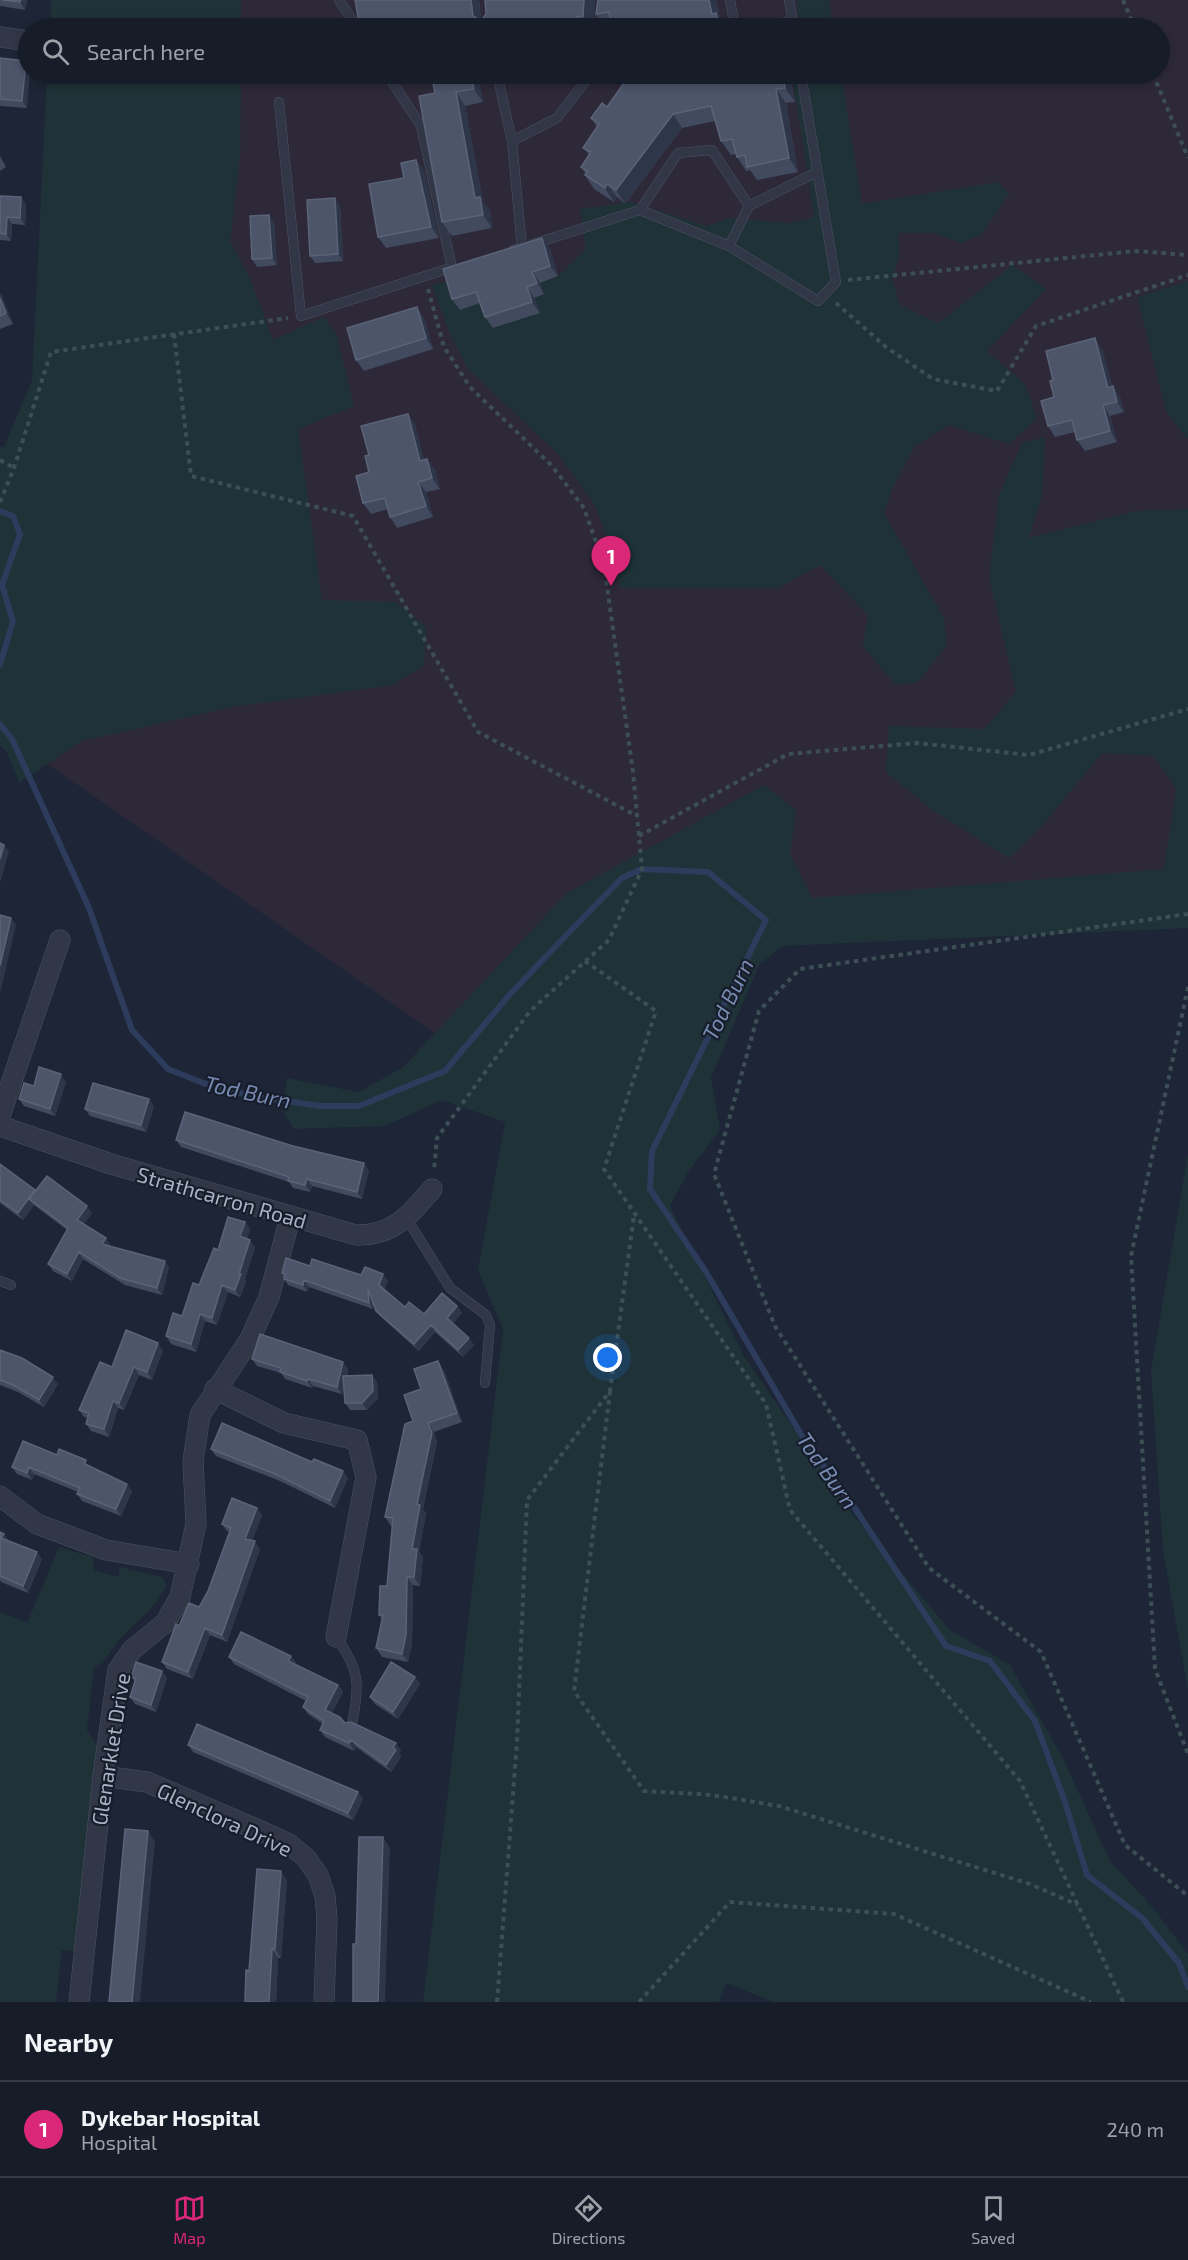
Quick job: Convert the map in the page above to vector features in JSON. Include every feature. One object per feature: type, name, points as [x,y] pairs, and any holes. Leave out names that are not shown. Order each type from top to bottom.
[{"type":"street","points":[[0,37],[18,40]]},
{"type":"street","points":[[0,1116],[60,940]]},
{"type":"street","name":"Strathcarron Road","points":[[0,1126],[111,1164],[290,1218],[356,1235],[370,1236],[397,1226],[407,1219],[432,1189]]},
{"type":"street","name":"Glenarklet Drive","points":[[79,2002],[103,1776],[118,1670],[132,1650],[166,1622],[180,1597],[189,1564],[195,1524],[193,1461],[200,1415],[250,1339],[269,1297],[290,1218]]},
{"type":"street","points":[[215,1389],[284,1423],[357,1440],[366,1477],[336,1637]]},
{"type":"street","points":[[0,1496],[37,1524],[106,1550],[189,1564]]},
{"type":"street","name":"Glenclora Drive","points":[[103,1776],[147,1782],[289,1844],[306,1858],[318,1875],[325,1896],[327,1919],[324,2002]]},
{"type":"lane","points":[[339,0],[351,18]]},
{"type":"lane","points":[[600,18],[602,0]]},
{"type":"lane","points":[[730,0],[733,18]]},
{"type":"lane","points":[[789,0],[792,18]]},
{"type":"lane","points":[[279,102],[301,316],[457,266],[421,126],[394,84]]},
{"type":"lane","points":[[499,84],[512,141],[522,248]]},
{"type":"lane","points":[[512,141],[557,118],[583,84]]},
{"type":"lane","points":[[640,210],[729,246],[818,301],[836,282],[803,84]]},
{"type":"lane","points":[[502,254],[640,210],[678,153],[712,150],[749,206]]},
{"type":"lane","points":[[729,246],[749,206],[817,172]]},
{"type":"lane","points":[[407,1219],[450,1288],[486,1315],[490,1325],[485,1383]]},
{"type":"lane","points":[[0,1281],[11,1285]]},
{"type":"lane","points":[[336,1637],[349,1655],[357,1675],[359,1692],[351,1724]]},
{"type":"path","points":[[1123,0],[1131,18]]},
{"type":"path","points":[[1157,84],[1188,158]]},
{"type":"path","points":[[836,282],[1136,250],[1188,255]]},
{"type":"path","points":[[825,293],[886,347],[933,379],[997,391],[1036,326],[1188,275]]},
{"type":"path","points":[[424,277],[444,347],[470,387],[552,466],[584,508],[604,565],[642,869],[609,940],[530,1011],[437,1138],[432,1189]]},
{"type":"path","points":[[0,502],[14,468],[51,352],[301,316]]},
{"type":"path","points":[[174,334],[191,476],[353,516],[478,732],[637,816]]},
{"type":"path","points":[[0,459],[14,468]]},
{"type":"path","points":[[639,836],[788,754],[917,743],[1029,755],[1188,709]]},
{"type":"path","points":[[1188,914],[800,969],[759,1011],[714,1174],[776,1326],[929,1568],[1041,1652],[1125,1845],[1188,1896]]},
{"type":"path","points":[[585,961],[656,1011],[604,1169],[766,1404],[790,1510],[1020,1781],[1123,2002]]},
{"type":"path","points":[[1188,987],[1131,1256],[1155,1669],[1188,1754]]},
{"type":"path","points":[[635,1214],[610,1391],[574,1691],[644,1791],[712,1795],[779,1806],[1030,1884],[1078,1905]]},
{"type":"path","points":[[496,2002],[516,1742],[526,1500],[610,1391]]},
{"type":"path","points":[[639,2002],[730,1902],[894,1914],[1091,2002]]},
{"type":"shaded area","points":[[64,0],[1188,0],[1188,890],[770,930],[640,1176],[26,749],[58,84],[1170,84],[1170,18],[63,18]]},
{"type":"green space","points":[[51,0],[241,0],[241,18],[50,18]]},
{"type":"green space","points":[[797,0],[829,0],[832,18],[799,18]]},
{"type":"green space","points":[[47,84],[241,84],[240,157],[230,241],[251,281],[273,340],[324,317],[336,334],[354,406],[298,429],[322,600],[396,602],[426,627],[424,666],[392,685],[232,707],[82,741],[19,783],[7,752],[0,746],[0,447],[4,447],[32,380]]},
{"type":"green space","points":[[794,84],[843,84],[862,204],[998,182],[1009,194],[982,234],[961,243],[933,233],[899,233],[899,257],[892,279],[900,305],[938,323],[1013,265],[1046,289],[987,351],[1025,384],[1037,419],[1009,444],[949,425],[915,446],[892,489],[884,513],[944,618],[947,645],[917,683],[895,684],[863,646],[868,615],[820,565],[779,588],[620,588],[612,551],[595,505],[557,453],[468,369],[449,332],[432,285],[451,280],[483,302],[493,328],[540,313],[534,298],[544,294],[540,283],[558,276],[586,249],[580,209],[631,202],[706,226],[731,218],[788,223],[814,217]]},
{"type":"green space","points":[[1188,281],[1188,439],[1167,413],[1137,297]]},
{"type":"green space","points":[[1045,437],[1042,495],[1029,538],[1136,511],[1188,509],[1188,928],[782,946],[759,965],[711,1078],[720,1130],[687,1174],[670,1206],[744,1356],[853,1515],[950,1630],[1010,1665],[1063,1758],[1110,1861],[1154,1909],[1188,1954],[1188,2002],[773,2002],[726,1983],[719,2002],[423,2002],[503,1329],[478,1270],[505,1122],[442,1100],[385,1126],[294,1129],[283,1111],[287,1078],[359,1092],[403,1067],[567,893],[764,785],[796,810],[790,854],[812,898],[1164,869],[1176,789],[1154,756],[1102,753],[1044,823],[1009,858],[932,810],[886,772],[889,726],[984,729],[1016,692],[989,577],[999,495],[1022,443]]},
{"type":"green space","points":[[1188,1153],[1188,1690],[1163,1551],[1151,1371]]},
{"type":"green space","points":[[59,1547],[93,1557],[94,1570],[118,1577],[120,1567],[162,1577],[167,1585],[152,1607],[94,1668],[87,1730],[98,1747],[78,1952],[62,1950],[56,2002],[0,2002],[0,1612],[27,1623]]},
{"type":"building","points":[[355,0],[471,0],[473,16],[476,18],[358,18]]},
{"type":"building","points":[[485,0],[584,0],[583,16],[483,18],[486,14]]},
{"type":"building","points":[[598,0],[709,0],[712,14],[716,13],[717,18],[610,18],[609,12],[596,14]]},
{"type":"building","points":[[0,58],[18,60],[18,84],[24,84],[22,101],[0,99]]},
{"type":"building","points":[[433,84],[473,84],[474,89],[456,92],[475,198],[480,197],[483,215],[442,222],[419,96],[435,93]]},
{"type":"building","points":[[623,84],[784,84],[785,88],[776,89],[789,158],[747,167],[745,155],[737,157],[732,139],[721,141],[711,106],[673,114],[616,190],[607,184],[605,188],[585,175],[587,171],[581,167],[591,152],[583,148],[599,124],[591,118],[602,103],[607,107]]},
{"type":"building","points":[[416,160],[431,227],[378,237],[369,184],[404,178],[401,163]]},
{"type":"building","points":[[0,196],[21,197],[20,218],[7,217],[6,234],[0,233]]},
{"type":"building","points":[[335,198],[338,254],[310,256],[307,200]]},
{"type":"building","points":[[269,215],[272,258],[252,259],[250,216]]},
{"type":"building","points":[[542,238],[550,266],[532,272],[537,283],[527,287],[532,302],[485,317],[476,292],[452,299],[443,269]]},
{"type":"building","points":[[0,298],[6,313],[0,316]]},
{"type":"building","points":[[417,307],[426,338],[356,360],[347,328]]},
{"type":"building","points":[[1095,338],[1108,388],[1113,386],[1117,402],[1103,405],[1110,431],[1077,440],[1072,420],[1048,426],[1041,401],[1054,397],[1050,381],[1053,380],[1046,351]]},
{"type":"building","points":[[408,414],[420,461],[427,459],[432,478],[418,482],[426,506],[390,517],[385,498],[363,503],[356,476],[369,472],[365,456],[369,455],[361,426]]},
{"type":"building","points":[[0,843],[4,845],[0,859]]},
{"type":"building","points":[[0,915],[11,918],[0,966]]},
{"type":"building","points":[[39,1067],[61,1074],[50,1109],[19,1099],[24,1083],[34,1086]]},
{"type":"building","points":[[93,1083],[149,1099],[141,1125],[85,1109]]},
{"type":"building","points":[[185,1112],[293,1146],[364,1163],[357,1192],[307,1179],[305,1185],[288,1181],[289,1177],[176,1140]]},
{"type":"building","points":[[0,1164],[35,1190],[18,1213],[0,1200]]},
{"type":"building","points":[[47,1176],[87,1206],[77,1220],[106,1238],[102,1244],[165,1261],[157,1288],[120,1278],[79,1252],[67,1274],[48,1264],[68,1228],[29,1199]]},
{"type":"building","points":[[228,1217],[245,1222],[240,1236],[250,1240],[235,1290],[222,1285],[212,1318],[200,1314],[191,1344],[166,1336],[173,1313],[182,1316],[193,1283],[199,1285],[214,1248],[218,1250]]},
{"type":"building","points":[[286,1258],[310,1266],[312,1259],[361,1275],[365,1267],[383,1274],[379,1285],[405,1307],[409,1302],[424,1314],[442,1293],[457,1306],[447,1318],[469,1338],[458,1350],[431,1325],[414,1344],[376,1311],[368,1289],[369,1303],[304,1280],[303,1285],[284,1279],[285,1274],[282,1273]]},
{"type":"building","points":[[126,1330],[158,1343],[147,1372],[134,1367],[119,1403],[113,1401],[104,1429],[86,1424],[89,1413],[79,1410],[100,1362],[112,1367]]},
{"type":"building","points":[[260,1334],[343,1362],[337,1387],[308,1379],[307,1381],[280,1372],[281,1368],[252,1359]]},
{"type":"building","points":[[0,1350],[22,1358],[53,1377],[39,1400],[0,1380]]},
{"type":"building","points":[[438,1361],[457,1413],[428,1423],[432,1433],[417,1504],[420,1505],[412,1549],[417,1549],[414,1577],[407,1577],[406,1635],[402,1654],[376,1648],[383,1615],[379,1615],[380,1586],[387,1586],[393,1518],[385,1517],[405,1424],[413,1421],[404,1395],[421,1389],[414,1369]]},
{"type":"building","points":[[372,1375],[373,1391],[362,1403],[345,1403],[343,1376]]},
{"type":"building","points":[[222,1423],[312,1462],[314,1459],[343,1471],[330,1501],[275,1474],[211,1449]]},
{"type":"building","points":[[23,1441],[57,1455],[59,1449],[86,1460],[85,1464],[127,1484],[116,1509],[77,1494],[80,1488],[29,1467],[27,1473],[12,1467]]},
{"type":"building","points":[[232,1498],[257,1508],[245,1539],[255,1541],[222,1635],[205,1628],[188,1672],[162,1662],[176,1624],[179,1626],[189,1603],[199,1607],[208,1591],[231,1528],[222,1524]]},
{"type":"building","points":[[0,1532],[4,1534],[1,1538],[37,1552],[23,1586],[0,1576]]},
{"type":"building","points":[[241,1632],[291,1656],[288,1661],[338,1685],[325,1710],[340,1717],[345,1723],[351,1722],[396,1743],[393,1747],[396,1750],[386,1765],[351,1740],[349,1743],[320,1730],[324,1721],[303,1707],[308,1697],[229,1657]]},
{"type":"building","points":[[136,1662],[162,1671],[151,1705],[130,1697],[136,1678],[131,1677]]},
{"type":"building","points":[[391,1662],[415,1677],[393,1712],[370,1697]]},
{"type":"building","points":[[197,1724],[358,1792],[348,1813],[188,1745]]},
{"type":"building","points":[[125,1829],[148,1831],[132,2002],[109,2002]]},
{"type":"building","points":[[359,1837],[383,1837],[378,2002],[353,2002],[353,1944],[356,1944]]},
{"type":"building","points":[[257,1869],[281,1871],[275,1949],[272,1949],[269,2002],[245,2002],[246,1970],[249,1971]]},
{"type":"waterway","name":"Tod Burn","points":[[0,511],[13,516],[20,534],[2,585],[13,621],[0,665]]},
{"type":"waterway","name":"Tod Burn","points":[[0,724],[12,739],[89,908],[132,1030],[168,1069],[203,1083],[251,1096],[320,1106],[359,1106],[445,1071],[511,993],[580,921],[622,878],[642,869],[708,872],[766,920],[652,1151],[650,1189],[706,1272],[805,1441],[852,1504],[946,1646],[990,1661],[1035,1721],[1065,1802],[1087,1875],[1142,1918],[1179,1963],[1188,1987]]},
{"type":"place","name":"Dykebar Hospital","points":[[611,586]]}]
